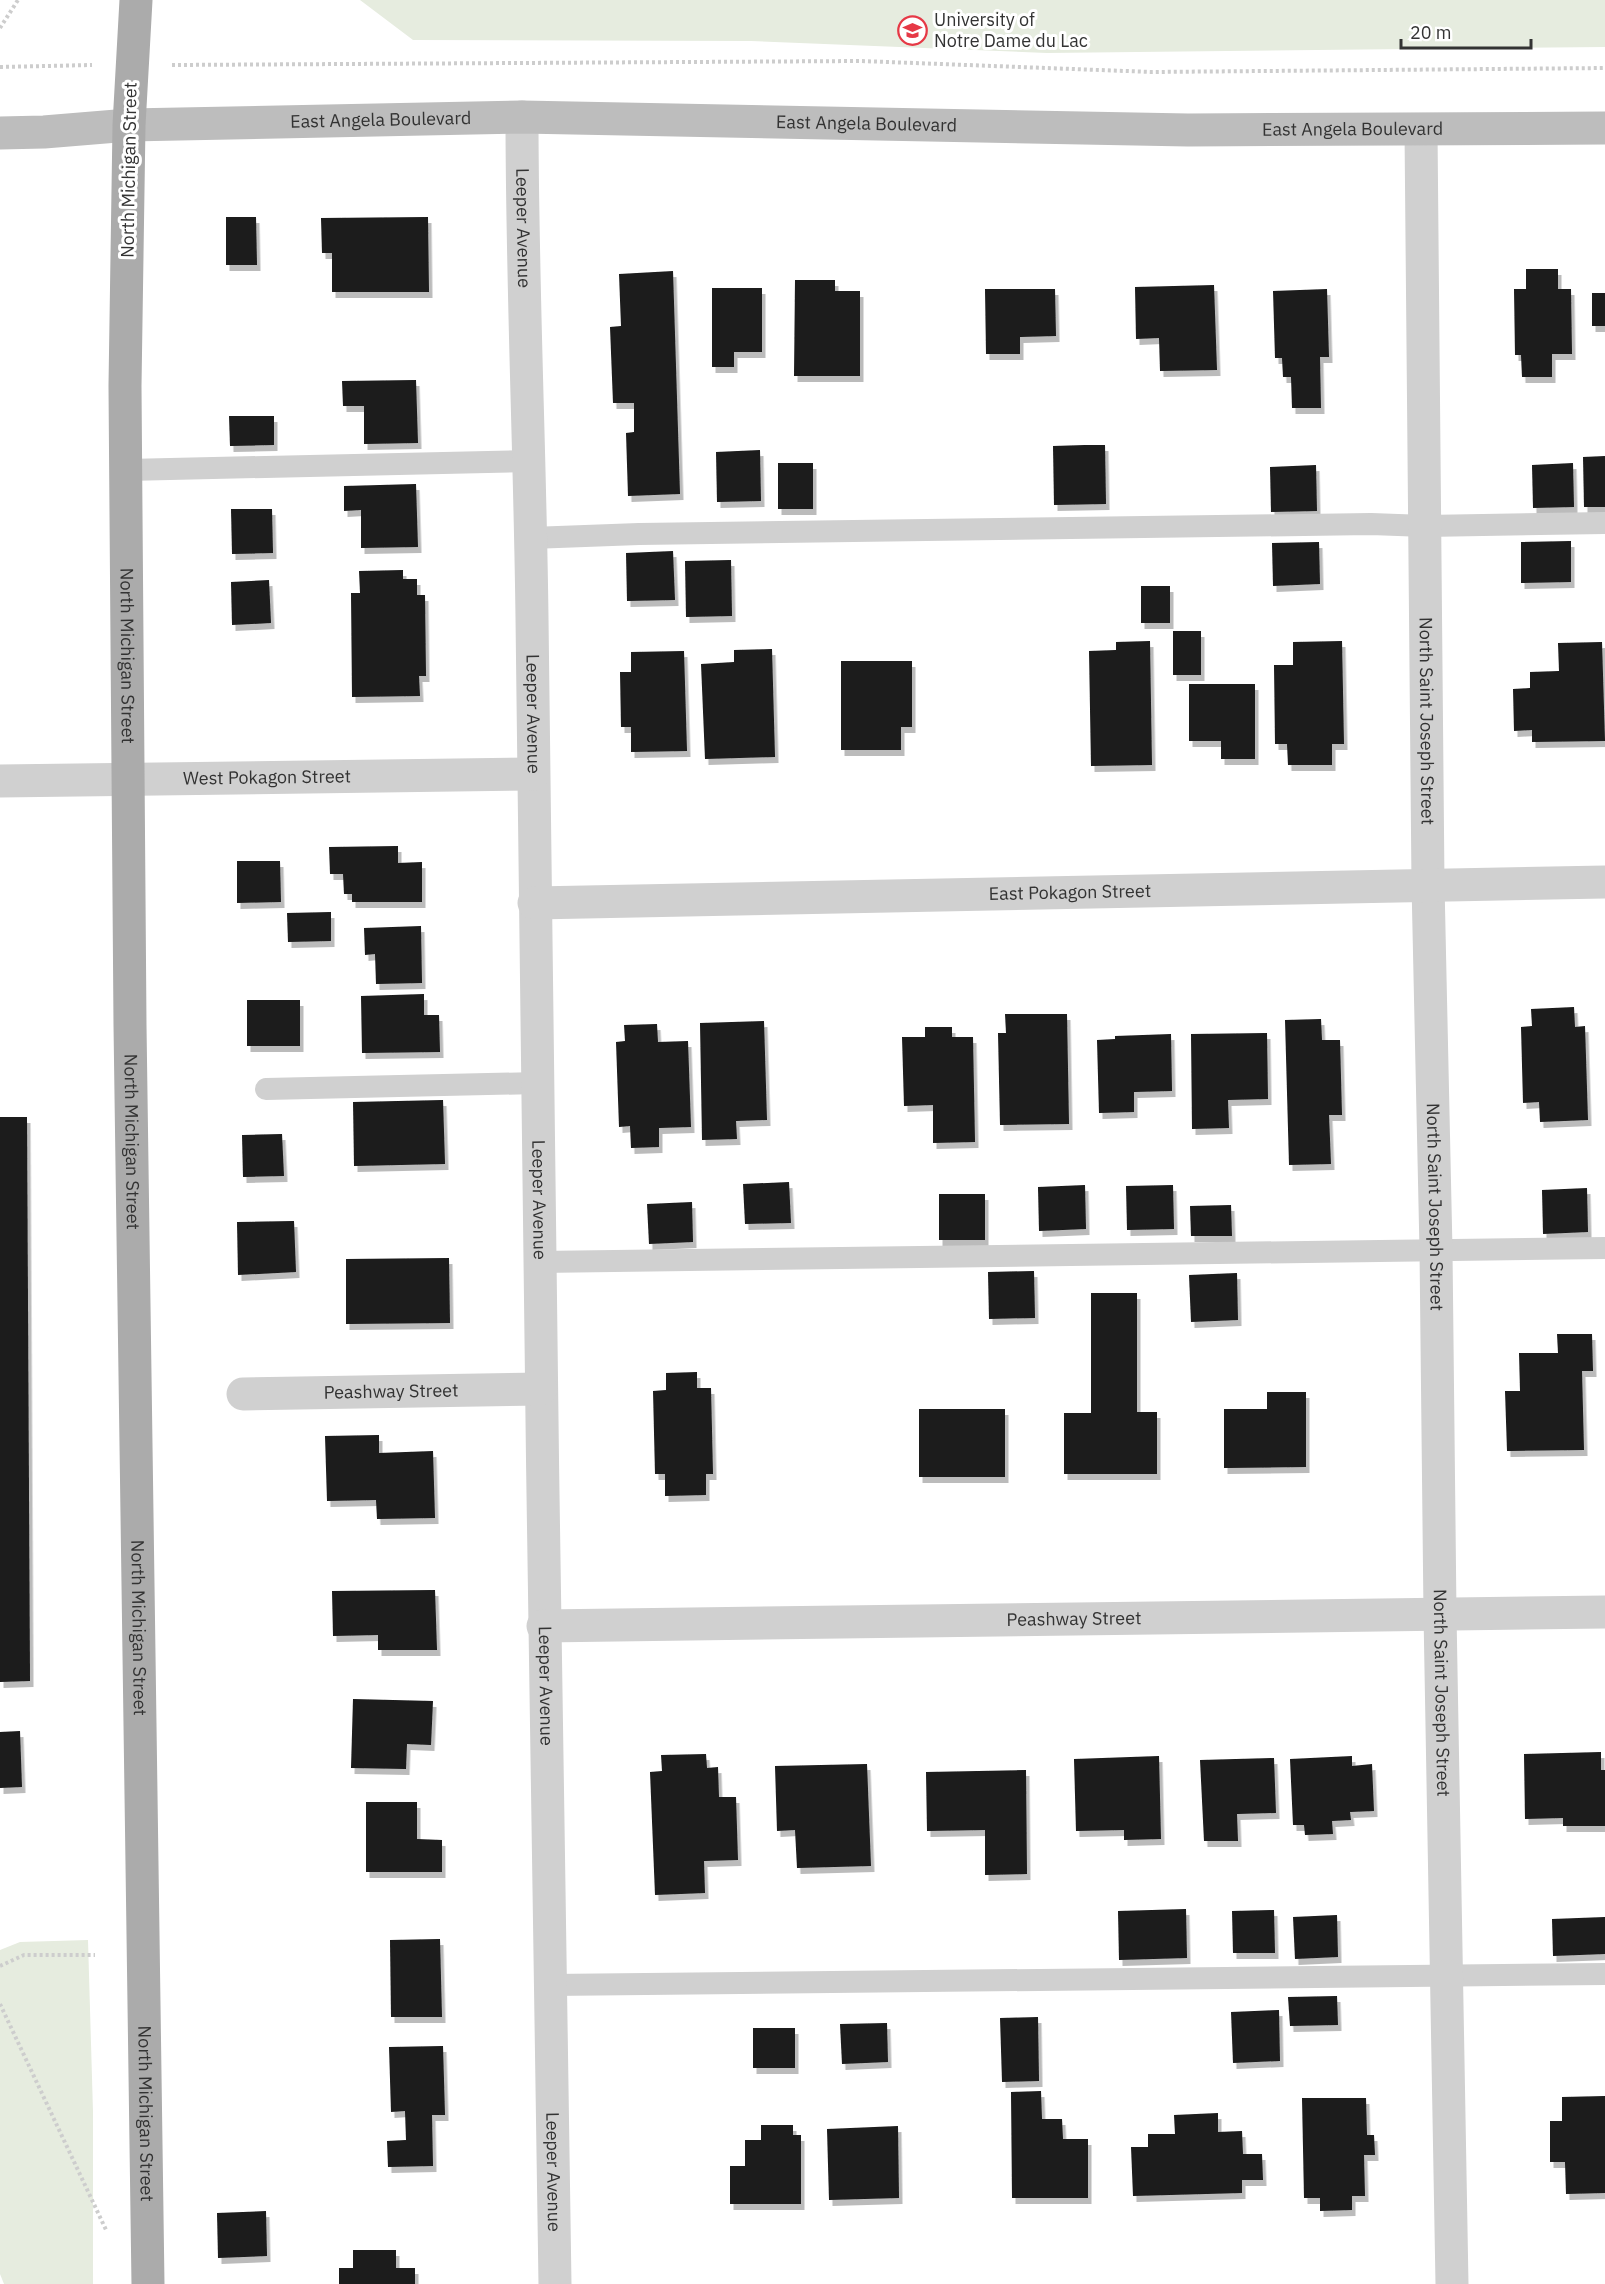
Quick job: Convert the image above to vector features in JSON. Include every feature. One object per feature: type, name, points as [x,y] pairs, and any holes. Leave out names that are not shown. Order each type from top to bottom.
[{"type":"main road","name":"North Michigan Street","points":[[136,0],[129,125],[125,386],[130,1061],[148,2284]]},
{"type":"main road","name":"East Angela Boulevard","points":[[0,133],[129,125],[522,117],[1077,129],[1605,128]]},
{"type":"street","name":"Leeper Avenue","points":[[522,117],[522,212],[531,538],[543,1626],[555,2284]]},
{"type":"street","name":"North Saint Joseph Street","points":[[1421,130],[1428,884],[1452,2284]]},
{"type":"street","name":"West Pokagon Street","points":[[0,781],[533,774]]},
{"type":"street","name":"East Pokagon Street","points":[[534,903],[1605,882]]},
{"type":"street","name":"Peashway Street","points":[[243,1394],[541,1389]]},
{"type":"street","name":"Peashway Street","points":[[543,1626],[1605,1612]]},
{"type":"lane","points":[[127,470],[528,461]]},
{"type":"lane","points":[[531,538],[835,531],[1605,523]]},
{"type":"lane","points":[[266,1089],[537,1083]]},
{"type":"lane","points":[[539,1262],[1605,1248]]},
{"type":"lane","points":[[550,1985],[1605,1974]]},
{"type":"path","points":[[0,28],[18,0]]},
{"type":"path","points":[[216,64],[861,61],[1152,72],[1605,68]]},
{"type":"path","points":[[0,67],[40,65]]},
{"type":"path","points":[[0,1966],[24,1955],[95,1955]]},
{"type":"path","points":[[0,2004],[111,2242]]},
{"type":"shaded area","name":"University of Notre Dame du Lac","points":[[360,0],[1605,0],[1605,47],[1047,53],[751,41],[413,40]]},
{"type":"shaded area","points":[[88,1940],[93,2112],[93,2284],[4,2284],[0,2274],[0,1950],[20,1942]]},
{"type":"building","points":[[226,217],[256,217],[257,265],[226,265]]},
{"type":"building","points":[[428,217],[429,292],[332,292],[332,253],[322,253],[321,218]]},
{"type":"building","points":[[1526,269],[1558,269],[1558,289],[1571,289],[1572,354],[1552,354],[1552,377],[1522,377],[1521,355],[1515,355],[1514,289],[1526,289]]},
{"type":"building","points":[[673,271],[680,494],[628,496],[626,433],[634,432],[634,403],[613,403],[610,327],[621,326],[619,274]]},
{"type":"building","points":[[795,280],[835,280],[835,291],[860,291],[860,376],[794,376]]},
{"type":"building","points":[[1214,285],[1217,370],[1160,371],[1159,338],[1136,339],[1135,287]]},
{"type":"building","points":[[712,288],[762,288],[762,352],[734,352],[734,367],[712,367]]},
{"type":"building","points":[[985,289],[1055,289],[1056,336],[1020,337],[1020,354],[986,354]]},
{"type":"building","points":[[1327,289],[1329,357],[1320,357],[1321,408],[1292,408],[1291,377],[1283,377],[1282,358],[1275,358],[1273,291]]},
{"type":"building","points":[[1592,293],[1605,293],[1605,326],[1592,326]]},
{"type":"building","points":[[416,380],[418,443],[364,444],[364,406],[343,406],[342,381]]},
{"type":"building","points":[[229,416],[274,416],[274,445],[230,446]]},
{"type":"building","points":[[1105,445],[1106,504],[1054,505],[1053,446]]},
{"type":"building","points":[[760,450],[761,501],[717,502],[716,452]]},
{"type":"building","points":[[1605,456],[1605,507],[1584,507],[1583,457]]},
{"type":"building","points":[[778,463],[813,463],[813,509],[778,509]]},
{"type":"building","points":[[1573,463],[1574,507],[1533,508],[1532,465]]},
{"type":"building","points":[[1316,465],[1317,511],[1271,512],[1270,467]]},
{"type":"building","points":[[416,484],[418,547],[361,548],[361,510],[344,511],[344,486]]},
{"type":"building","points":[[231,509],[272,509],[273,553],[232,554]]},
{"type":"building","points":[[1571,541],[1571,582],[1521,583],[1521,542]]},
{"type":"building","points":[[1319,542],[1320,584],[1273,586],[1272,543]]},
{"type":"building","points":[[673,551],[675,600],[627,601],[626,553]]},
{"type":"building","points":[[731,560],[732,616],[686,617],[685,561]]},
{"type":"building","points":[[403,570],[403,579],[417,579],[417,595],[425,595],[426,676],[419,676],[420,696],[352,697],[351,593],[360,593],[359,571]]},
{"type":"building","points":[[269,580],[271,623],[232,625],[231,582]]},
{"type":"building","points":[[1141,586],[1170,586],[1170,623],[1141,623]]},
{"type":"building","points":[[1173,631],[1201,631],[1201,675],[1173,675]]},
{"type":"building","points":[[1150,641],[1152,765],[1091,766],[1089,651],[1116,650],[1116,642]]},
{"type":"building","points":[[1342,641],[1344,744],[1332,744],[1332,765],[1288,765],[1287,744],[1275,744],[1274,665],[1293,665],[1293,642]]},
{"type":"building","points":[[1602,642],[1605,741],[1532,742],[1532,730],[1514,731],[1513,689],[1530,688],[1530,672],[1559,671],[1558,643]]},
{"type":"building","points":[[772,649],[775,757],[705,759],[701,664],[734,662],[734,650]]},
{"type":"building","points":[[684,651],[687,751],[631,752],[631,727],[621,727],[620,672],[631,672],[631,652]]},
{"type":"building","points":[[841,661],[912,661],[912,727],[901,727],[901,750],[841,750]]},
{"type":"building","points":[[1189,684],[1255,684],[1255,759],[1221,759],[1221,741],[1189,741]]},
{"type":"building","points":[[398,846],[398,863],[422,862],[422,902],[352,902],[352,894],[344,894],[343,874],[330,874],[329,847]]},
{"type":"building","points":[[237,861],[280,861],[281,902],[237,903]]},
{"type":"building","points":[[331,912],[331,941],[288,942],[287,913]]},
{"type":"building","points":[[421,926],[422,983],[376,984],[375,954],[365,955],[364,928]]},
{"type":"building","points":[[424,994],[424,1015],[439,1015],[440,1052],[362,1053],[361,996]]},
{"type":"building","points":[[247,1000],[300,1000],[300,1046],[247,1046]]},
{"type":"building","points":[[1574,1007],[1575,1027],[1585,1026],[1588,1120],[1540,1122],[1539,1102],[1523,1103],[1521,1027],[1532,1026],[1531,1009]]},
{"type":"building","points":[[1005,1014],[1067,1014],[1069,1124],[1000,1125],[998,1033],[1006,1033]]},
{"type":"building","points":[[1321,1019],[1322,1040],[1340,1040],[1342,1115],[1329,1115],[1331,1164],[1289,1165],[1285,1020]]},
{"type":"building","points":[[764,1021],[767,1120],[736,1121],[737,1139],[702,1140],[700,1023]]},
{"type":"building","points":[[657,1024],[658,1042],[688,1041],[691,1127],[659,1128],[659,1147],[631,1148],[630,1126],[619,1127],[616,1042],[625,1041],[624,1025]]},
{"type":"building","points":[[925,1027],[952,1027],[952,1037],[973,1037],[975,1142],[933,1143],[933,1105],[904,1106],[902,1037],[925,1037]]},
{"type":"building","points":[[1267,1033],[1268,1099],[1228,1100],[1229,1128],[1192,1129],[1191,1034]]},
{"type":"building","points":[[1171,1034],[1172,1091],[1134,1092],[1134,1112],[1099,1113],[1097,1040],[1115,1039],[1115,1036]]},
{"type":"building","points":[[443,1100],[445,1164],[354,1166],[353,1102]]},
{"type":"building","points":[[0,1117],[27,1117],[30,1681],[0,1682]]},
{"type":"building","points":[[282,1134],[284,1176],[243,1177],[242,1135]]},
{"type":"building","points":[[789,1182],[791,1223],[745,1224],[743,1184]]},
{"type":"building","points":[[1085,1185],[1086,1229],[1039,1231],[1038,1187]]},
{"type":"building","points":[[1173,1185],[1174,1229],[1127,1230],[1126,1186]]},
{"type":"building","points":[[1587,1188],[1588,1232],[1543,1234],[1542,1190]]},
{"type":"building","points":[[939,1194],[985,1194],[985,1240],[939,1240]]},
{"type":"building","points":[[692,1202],[693,1242],[649,1244],[647,1204]]},
{"type":"building","points":[[1231,1205],[1232,1236],[1191,1236],[1190,1206]]},
{"type":"building","points":[[294,1221],[296,1272],[238,1275],[237,1222]]},
{"type":"building","points":[[449,1258],[450,1323],[346,1324],[346,1259]]},
{"type":"building","points":[[1034,1271],[1035,1318],[989,1319],[988,1272]]},
{"type":"building","points":[[1237,1273],[1238,1320],[1191,1322],[1189,1275]]},
{"type":"building","points":[[1091,1293],[1137,1293],[1137,1412],[1157,1412],[1157,1474],[1064,1474],[1064,1413],[1091,1413]]},
{"type":"building","points":[[1557,1334],[1592,1334],[1593,1371],[1582,1371],[1584,1450],[1507,1451],[1505,1391],[1520,1391],[1519,1353],[1558,1353]]},
{"type":"building","points":[[697,1372],[697,1388],[711,1388],[713,1474],[706,1474],[706,1495],[665,1496],[665,1474],[655,1474],[653,1391],[666,1390],[666,1373]]},
{"type":"building","points":[[1267,1392],[1306,1392],[1306,1467],[1224,1468],[1224,1409],[1267,1409]]},
{"type":"building","points":[[919,1409],[1005,1409],[1005,1477],[919,1477]]},
{"type":"building","points":[[379,1435],[379,1453],[433,1451],[435,1518],[377,1519],[376,1500],[327,1501],[325,1436]]},
{"type":"building","points":[[435,1590],[437,1650],[378,1650],[378,1635],[333,1636],[332,1591]]},
{"type":"building","points":[[353,1699],[433,1701],[431,1745],[407,1744],[406,1769],[351,1768]]},
{"type":"building","points":[[20,1731],[22,1787],[0,1788],[0,1732]]},
{"type":"building","points":[[1601,1752],[1601,1770],[1605,1770],[1605,1826],[1563,1826],[1563,1818],[1525,1819],[1524,1754]]},
{"type":"building","points":[[706,1754],[707,1768],[718,1767],[719,1797],[736,1797],[738,1860],[704,1861],[705,1893],[655,1895],[650,1772],[662,1771],[661,1755]]},
{"type":"building","points":[[1159,1756],[1161,1839],[1124,1840],[1124,1830],[1076,1831],[1074,1759]]},
{"type":"building","points":[[1352,1756],[1352,1766],[1372,1764],[1374,1811],[1350,1812],[1351,1820],[1332,1821],[1333,1834],[1305,1835],[1304,1825],[1293,1825],[1290,1759]]},
{"type":"building","points":[[1274,1758],[1276,1813],[1237,1814],[1238,1841],[1204,1841],[1200,1760]]},
{"type":"building","points":[[867,1764],[871,1866],[797,1868],[795,1830],[777,1831],[775,1766]]},
{"type":"building","points":[[1026,1770],[1027,1874],[985,1875],[985,1830],[927,1831],[926,1772]]},
{"type":"building","points":[[366,1802],[417,1802],[417,1839],[442,1840],[442,1872],[366,1872]]},
{"type":"building","points":[[1186,1909],[1187,1958],[1119,1960],[1118,1911]]},
{"type":"building","points":[[1274,1910],[1275,1953],[1233,1953],[1232,1911]]},
{"type":"building","points":[[1337,1915],[1338,1957],[1295,1959],[1293,1917]]},
{"type":"building","points":[[1605,1917],[1605,1954],[1553,1956],[1552,1919]]},
{"type":"building","points":[[440,1939],[442,2017],[391,2017],[390,1940]]},
{"type":"building","points":[[1337,1996],[1338,2025],[1290,2026],[1288,1997]]},
{"type":"building","points":[[1279,2010],[1280,2061],[1233,2063],[1231,2012]]},
{"type":"building","points":[[1038,2017],[1039,2081],[1002,2082],[1000,2018]]},
{"type":"building","points":[[887,2023],[888,2062],[842,2064],[840,2024]]},
{"type":"building","points":[[753,2028],[795,2028],[795,2068],[753,2068]]},
{"type":"building","points":[[443,2046],[445,2115],[432,2115],[433,2166],[388,2167],[387,2141],[406,2140],[405,2111],[391,2112],[389,2047]]},
{"type":"building","points":[[1041,2091],[1042,2119],[1062,2119],[1063,2139],[1088,2139],[1088,2198],[1012,2198],[1011,2092]]},
{"type":"building","points":[[1605,2096],[1605,2193],[1566,2194],[1565,2162],[1550,2162],[1550,2121],[1562,2121],[1562,2097]]},
{"type":"building","points":[[1302,2098],[1366,2098],[1367,2135],[1374,2135],[1375,2155],[1364,2155],[1365,2196],[1352,2196],[1352,2210],[1320,2211],[1320,2198],[1304,2198]]},
{"type":"building","points":[[1218,2113],[1218,2132],[1242,2131],[1243,2154],[1262,2154],[1263,2180],[1242,2180],[1242,2193],[1133,2196],[1131,2147],[1148,2147],[1148,2134],[1175,2134],[1174,2115]]},
{"type":"building","points":[[761,2125],[793,2125],[793,2135],[801,2135],[801,2204],[730,2204],[730,2166],[745,2166],[745,2140],[761,2140]]},
{"type":"building","points":[[898,2126],[899,2198],[829,2200],[827,2129]]},
{"type":"building","points":[[266,2211],[267,2256],[218,2258],[217,2213]]},
{"type":"building","points":[[353,2250],[396,2250],[396,2268],[415,2268],[415,2284],[339,2284],[339,2268],[353,2268]]},
{"type":"place","name":"University of Notre Dame du Lac","points":[[913,30]]}]
